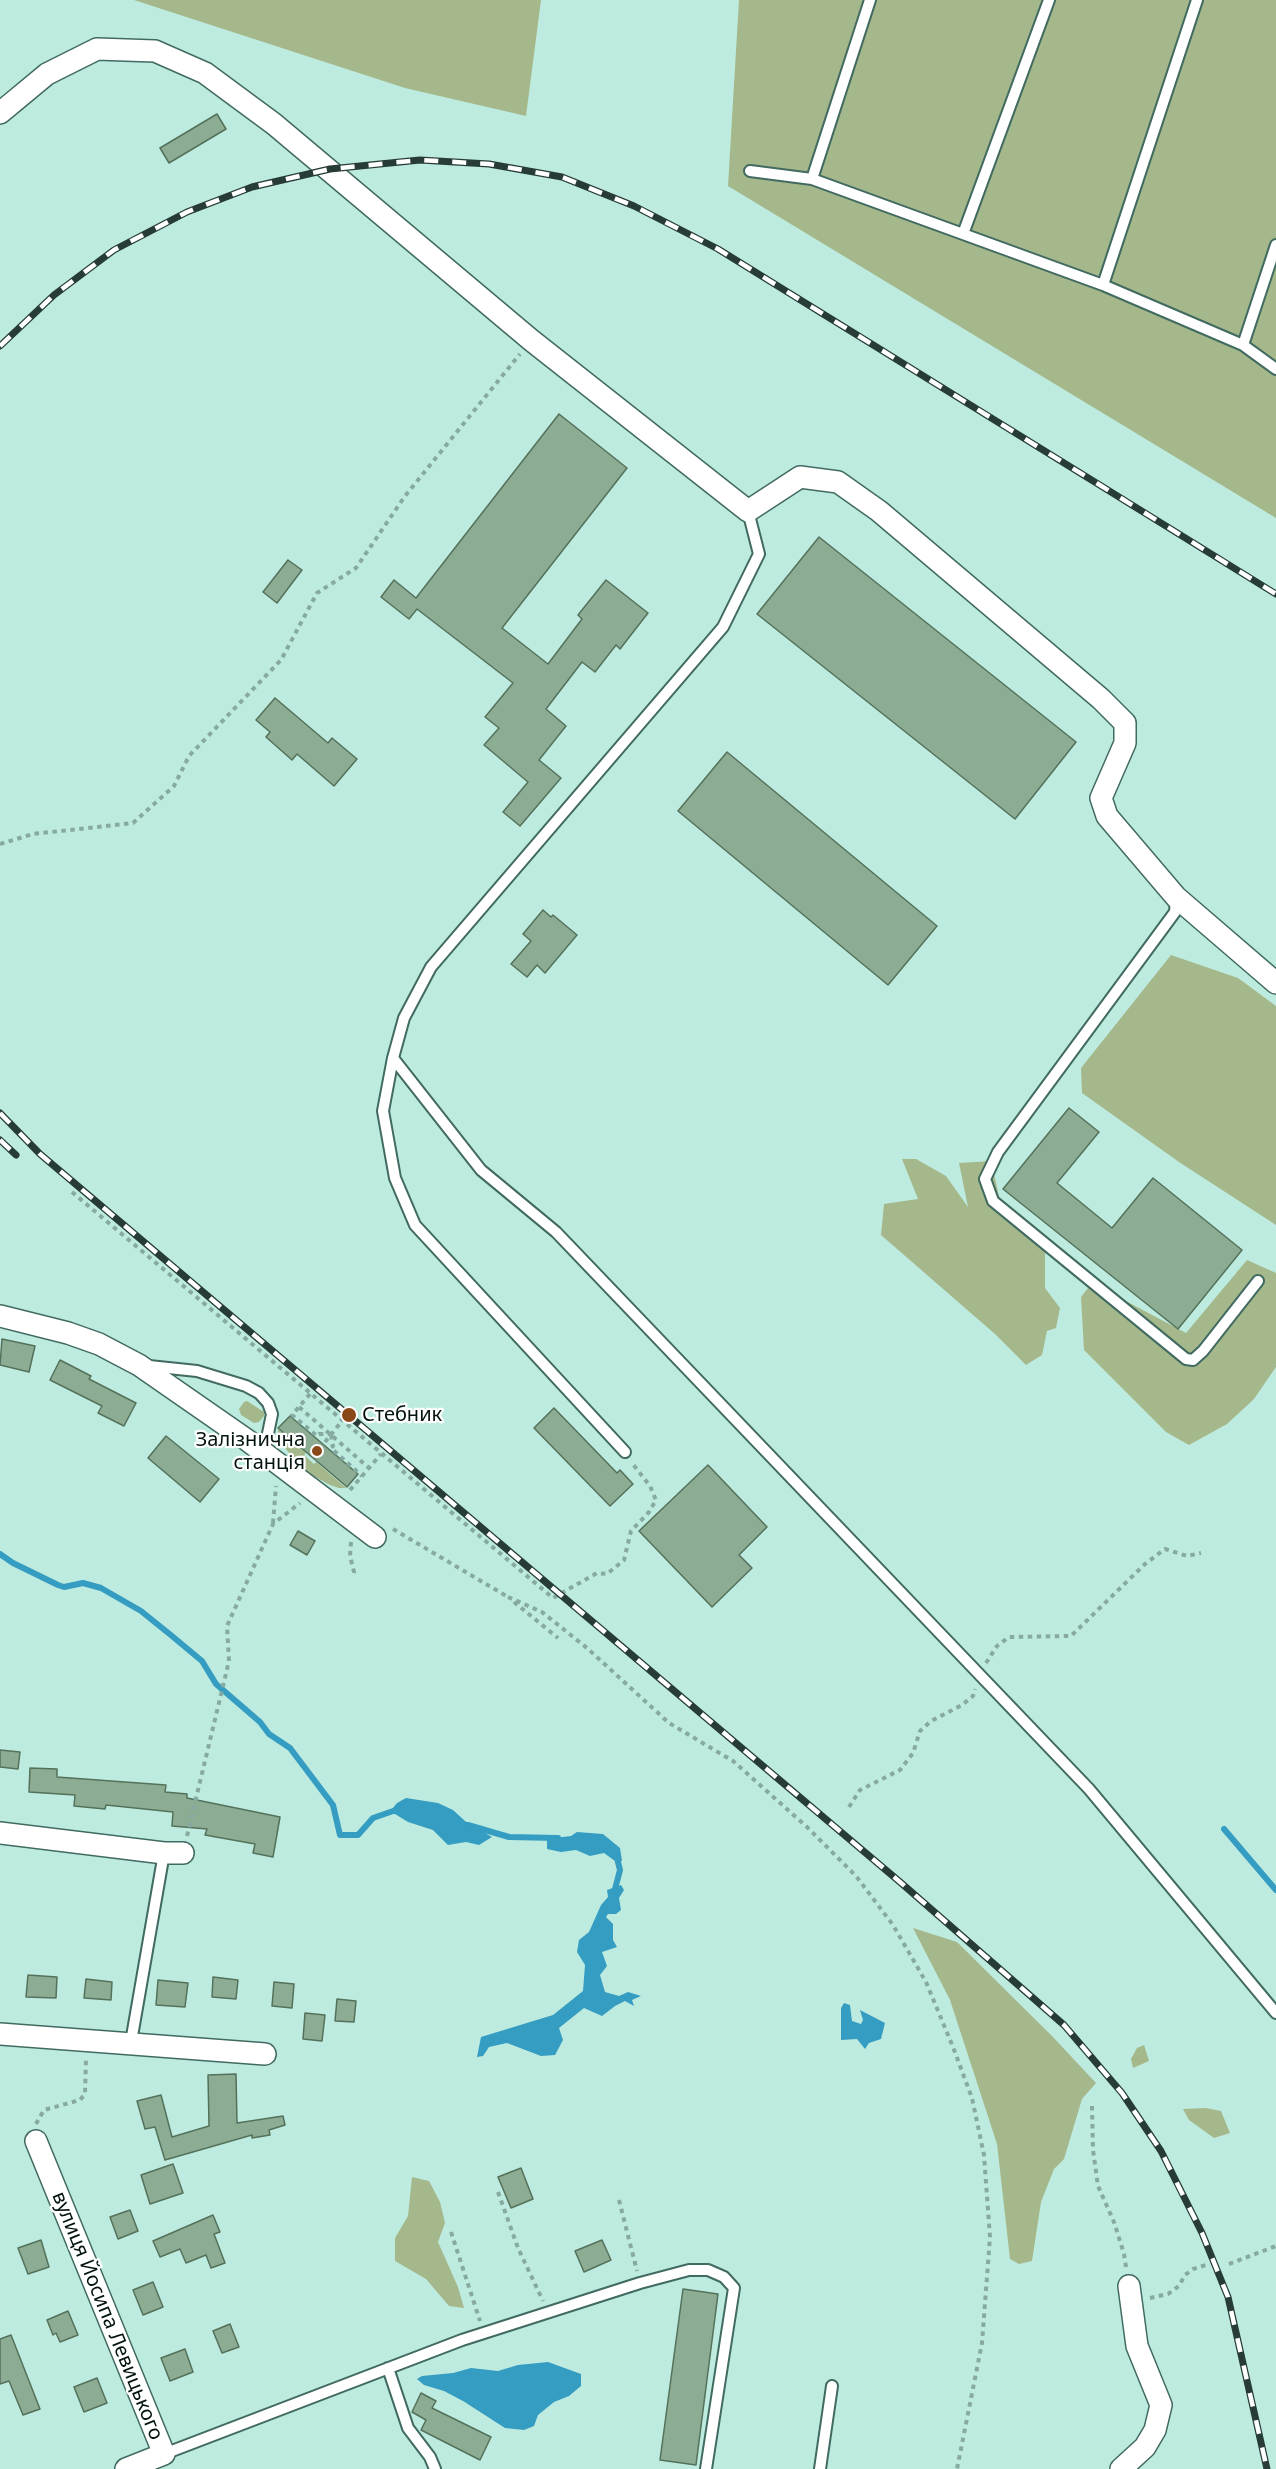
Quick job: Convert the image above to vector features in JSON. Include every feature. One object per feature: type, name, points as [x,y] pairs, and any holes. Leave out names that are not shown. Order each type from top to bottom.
[{"type":"street","points":[[0,113],[47,74],[97,49],[155,51],[205,73],[274,124],[531,340],[748,511],[800,477],[838,482],[879,510],[1101,699],[1125,723],[1125,743],[1101,798],[1107,816],[1176,897],[1276,983]]},
{"type":"street","points":[[0,1317],[68,1333],[99,1344],[139,1365],[316,1493],[374,1530]]},
{"type":"street","points":[[0,1833],[173,1853]]},
{"type":"street","points":[[0,2034],[131,2042],[265,2054]]},
{"type":"street","name":"вулиця Йосипа Левицького","points":[[36,2141],[164,2454],[126,2469]]},
{"type":"street","points":[[1121,2469],[1145,2446],[1155,2430],[1161,2405],[1137,2346],[1130,2293]]},
{"type":"lane","points":[[812,179],[870,0]]},
{"type":"lane","points":[[963,234],[1049,0]]},
{"type":"lane","points":[[1103,285],[1197,0]]},
{"type":"lane","points":[[750,171],[812,179],[1103,285],[1243,345],[1276,369]]},
{"type":"lane","points":[[1243,345],[1276,245]]},
{"type":"lane","points":[[625,1452],[415,1225],[395,1178],[383,1111],[393,1058],[404,1018],[431,967],[723,627],[759,554],[748,511]]},
{"type":"lane","points":[[1176,897],[1175,912],[998,1152],[985,1179],[993,1201],[1186,1359],[1193,1360],[1203,1351],[1258,1281]]},
{"type":"lane","points":[[393,1058],[481,1170],[556,1232],[1089,1789],[1276,2013]]},
{"type":"lane","points":[[139,1365],[197,1371],[246,1386],[259,1394],[268,1403],[272,1414],[271,1459]]},
{"type":"lane","points":[[131,2042],[173,1853]]},
{"type":"lane","points":[[164,2454],[484,2333],[640,2283],[689,2270],[708,2270],[724,2277],[734,2288],[706,2469]]},
{"type":"lane","points":[[388,2368],[408,2428],[430,2457],[435,2469]]},
{"type":"lane","points":[[820,2469],[832,2386]]},
{"type":"path","points":[[0,844],[33,834],[133,823],[174,786],[189,756],[281,660],[317,592],[356,568],[405,496],[531,340]]},
{"type":"path","points":[[72,1192],[553,1598],[597,1573],[608,1574],[624,1560],[631,1531],[649,1512],[656,1500],[650,1486],[625,1452]]},
{"type":"path","points":[[310,1394],[292,1415],[317,1436],[331,1434]]},
{"type":"path","points":[[299,1407],[369,1468]]},
{"type":"path","points":[[306,1426],[312,1419]]},
{"type":"path","points":[[325,1442],[342,1420]]},
{"type":"path","points":[[331,1434],[333,1446],[331,1448],[363,1476]]},
{"type":"path","points":[[347,1462],[354,1454]]},
{"type":"path","points":[[350,1490],[381,1454]]},
{"type":"path","points":[[173,1853],[225,1681],[229,1661],[227,1626],[273,1524],[271,1459]]},
{"type":"path","points":[[273,1524],[316,1493]]},
{"type":"path","points":[[353,1576],[350,1556],[351,1538],[374,1530],[542,1612],[587,1648],[669,1723],[733,1761],[807,1827],[856,1876],[893,1925],[926,1982],[953,2047],[972,2098],[984,2155],[990,2237],[982,2343],[957,2469]]},
{"type":"path","points":[[849,1807],[860,1790],[900,1770],[913,1753],[920,1731],[931,1721],[962,1706],[973,1696],[983,1667],[997,1646],[1010,1637],[1071,1636],[1145,1564],[1165,1549],[1187,1556],[1201,1553]]},
{"type":"path","points":[[508,1597],[558,1638]]},
{"type":"path","points":[[36,2141],[36,2123],[44,2110],[80,2100],[85,2094],[86,2039]]},
{"type":"path","points":[[1092,2106],[1093,2150],[1098,2186],[1124,2254],[1130,2293],[1168,2294],[1179,2286],[1185,2275],[1193,2269],[1206,2265]]},
{"type":"path","points":[[498,2192],[518,2248],[549,2312]]},
{"type":"path","points":[[619,2200],[640,2283]]},
{"type":"path","points":[[451,2232],[484,2333]]},
{"type":"path","points":[[1229,2264],[1276,2246]]},
{"type":"green space","points":[[134,0],[541,0],[526,116],[405,88]]},
{"type":"green space","points":[[739,0],[1276,0],[1276,518],[728,186]]},
{"type":"green space","points":[[1171,955],[1238,978],[1276,1006],[1276,1225],[1179,1162],[1082,1093],[1081,1068]]},
{"type":"green space","points":[[902,1159],[916,1159],[946,1176],[968,1207],[959,1163],[991,1161],[1004,1218],[1045,1246],[1045,1288],[1060,1308],[1056,1328],[1047,1331],[1042,1355],[1026,1365],[995,1334],[881,1235],[884,1204],[918,1199]]},
{"type":"green space","points":[[1247,1260],[1276,1273],[1276,1367],[1254,1399],[1227,1424],[1189,1445],[1166,1432],[1084,1350],[1081,1297],[1092,1283],[1186,1333]]},
{"type":"green space","points":[[247,1401],[264,1412],[259,1422],[254,1423],[241,1415],[239,1409]]},
{"type":"green space","points":[[278,1429],[306,1453],[304,1455],[314,1464],[316,1462],[346,1488],[330,1485],[312,1475],[294,1459],[282,1444]]},
{"type":"green space","points":[[913,1928],[957,1942],[1096,2083],[1082,2099],[1064,2159],[1054,2169],[1041,2202],[1032,2261],[1019,2264],[1010,2259],[997,2144],[950,2000]]},
{"type":"green space","points":[[1144,2045],[1149,2061],[1133,2068],[1131,2059],[1137,2048]]},
{"type":"green space","points":[[1206,2108],[1221,2111],[1230,2133],[1214,2138],[1189,2120],[1183,2109]]},
{"type":"green space","points":[[412,2177],[429,2181],[440,2202],[445,2223],[438,2242],[458,2287],[464,2308],[449,2306],[426,2279],[395,2261],[395,2238],[408,2216]]},
{"type":"water","points":[[406,1798],[438,1803],[453,1810],[465,1821],[492,1837],[479,1845],[466,1842],[448,1845],[433,1830],[408,1822],[395,1814],[388,1814],[397,1803]]},
{"type":"water","points":[[577,1832],[603,1834],[620,1848],[622,1861],[615,1861],[604,1853],[590,1856],[576,1850],[561,1852],[547,1849],[547,1839],[571,1836]]},
{"type":"water","points":[[621,1885],[624,1890],[619,1898],[621,1910],[616,1914],[608,1914],[606,1917],[613,1924],[613,1940],[617,1947],[602,1952],[607,1966],[600,1975],[605,1992],[619,1996],[628,1992],[641,1996],[632,2000],[634,2006],[625,2001],[602,2016],[584,2008],[559,2028],[563,2040],[555,2055],[541,2056],[507,2043],[489,2047],[483,2056],[477,2057],[481,2037],[553,2015],[583,1991],[585,1965],[577,1952],[579,1940],[589,1932],[601,1905],[608,1897],[607,1890]]},
{"type":"water","points":[[844,2003],[850,2005],[852,2021],[861,2024],[863,2020],[860,2010],[885,2023],[881,2039],[869,2043],[865,2049],[857,2039],[841,2040],[841,2008]]},
{"type":"water","points":[[548,2362],[581,2374],[581,2386],[569,2396],[554,2402],[538,2415],[534,2426],[524,2430],[505,2428],[463,2401],[444,2391],[424,2385],[417,2379],[422,2376],[453,2373],[471,2368],[498,2371],[518,2365]]},
{"type":"building","points":[[217,114],[226,129],[169,163],[160,148]]},
{"type":"building","points":[[559,414],[627,468],[502,628],[548,664],[582,619],[578,615],[606,580],[648,613],[620,649],[616,645],[595,672],[582,662],[546,709],[566,726],[539,760],[561,778],[520,826],[503,812],[528,782],[484,745],[499,728],[485,717],[513,683],[417,609],[409,619],[381,597],[394,580],[416,598]]},
{"type":"building","points":[[819,537],[1076,742],[1015,819],[757,614]]},
{"type":"building","points":[[288,560],[302,570],[277,603],[263,592]]},
{"type":"building","points":[[275,698],[328,743],[332,738],[357,759],[334,786],[297,754],[292,760],[266,737],[270,732],[256,720]]},
{"type":"building","points":[[727,752],[937,926],[888,985],[678,811]]},
{"type":"building","points":[[543,910],[551,917],[553,915],[577,935],[545,973],[537,965],[527,977],[511,964],[531,941],[523,934]]},
{"type":"building","points":[[1069,1108],[1099,1132],[1057,1183],[1112,1228],[1153,1178],[1242,1250],[1178,1329],[1003,1189]]},
{"type":"building","points":[[2,1339],[35,1346],[29,1372],[0,1365]]},
{"type":"building","points":[[60,1360],[91,1376],[89,1379],[136,1403],[124,1426],[98,1413],[102,1406],[50,1380]]},
{"type":"building","points":[[554,1408],[617,1473],[620,1470],[633,1484],[610,1506],[534,1428]]},
{"type":"building","name":"Залізнична станція","points":[[290,1416],[358,1474],[347,1487],[278,1428]]},
{"type":"building","points":[[166,1436],[219,1479],[200,1502],[148,1458]]},
{"type":"building","points":[[708,1465],[767,1527],[739,1555],[752,1568],[712,1607],[639,1531]]},
{"type":"building","points":[[298,1531],[315,1541],[307,1555],[290,1545]]},
{"type":"building","points":[[0,1750],[20,1752],[18,1769],[0,1767]]},
{"type":"building","points":[[30,1768],[57,1769],[57,1777],[166,1785],[165,1792],[187,1794],[187,1798],[280,1817],[273,1857],[253,1853],[255,1844],[205,1835],[207,1829],[172,1826],[173,1812],[106,1805],[105,1809],[74,1806],[75,1795],[29,1792]]},
{"type":"building","points":[[28,1975],[57,1977],[56,1998],[26,1997]]},
{"type":"building","points":[[213,1977],[238,1980],[236,1999],[212,1997]]},
{"type":"building","points":[[86,1979],[112,1982],[111,2000],[84,1998]]},
{"type":"building","points":[[158,1980],[188,1983],[185,2007],[156,2005]]},
{"type":"building","points":[[274,1982],[294,1984],[292,2008],[272,2006]]},
{"type":"building","points":[[337,1999],[356,2001],[354,2022],[335,2021]]},
{"type":"building","points":[[305,2013],[325,2015],[322,2041],[303,2039]]},
{"type":"building","points":[[236,2074],[237,2123],[283,2116],[285,2125],[269,2130],[270,2135],[252,2138],[252,2135],[165,2160],[155,2127],[145,2129],[137,2101],[161,2095],[172,2137],[209,2126],[208,2075]]},
{"type":"building","points":[[173,2164],[183,2193],[150,2204],[141,2175]]},
{"type":"building","points":[[521,2168],[533,2199],[511,2208],[498,2177]]},
{"type":"building","points":[[130,2210],[138,2231],[118,2239],[110,2217]]},
{"type":"building","points":[[213,2215],[220,2232],[214,2234],[225,2263],[211,2268],[206,2255],[186,2263],[180,2249],[160,2257],[153,2241]]},
{"type":"building","points":[[41,2240],[49,2267],[28,2274],[18,2248]]},
{"type":"building","points":[[602,2240],[611,2260],[584,2272],[575,2251]]},
{"type":"building","points":[[153,2282],[163,2307],[143,2315],[133,2290]]},
{"type":"building","points":[[683,2289],[718,2294],[696,2465],[660,2460]]},
{"type":"building","points":[[68,2311],[78,2335],[60,2342],[56,2333],[53,2335],[47,2320]]},
{"type":"building","points":[[230,2324],[239,2347],[222,2353],[213,2331]]},
{"type":"building","points":[[11,2335],[40,2409],[23,2415],[9,2381],[0,2384],[0,2339]]},
{"type":"building","points":[[185,2349],[193,2372],[170,2381],[161,2358]]},
{"type":"building","points":[[97,2378],[107,2403],[84,2412],[74,2387]]},
{"type":"building","points":[[421,2393],[436,2401],[432,2408],[491,2437],[480,2460],[421,2430],[426,2420],[412,2412]]},
{"type":"waterway","points":[[0,1554],[13,1563],[58,1585],[64,1587],[83,1583],[101,1588],[141,1611],[172,1636],[202,1661],[216,1684],[260,1722],[269,1734],[290,1748],[333,1805],[340,1835],[358,1835],[373,1818],[396,1810]]},
{"type":"waterway","points":[[468,1825],[509,1837],[558,1838]]},
{"type":"waterway","points":[[1224,1829],[1276,1890]]},
{"type":"waterway","points":[[614,1893],[620,1870],[616,1854]]},
{"type":"railway","points":[[0,346],[54,295],[114,250],[187,212],[252,187],[330,169],[420,160],[489,164],[562,177],[634,206],[718,249],[1276,594]]},
{"type":"railway","points":[[0,1113],[40,1154],[900,1882],[1064,2025],[1122,2093],[1161,2151],[1202,2233],[1228,2297],[1267,2469]]},
{"type":"railway","points":[[0,1140],[16,1155]]},
{"type":"place","name":"Стебник","points":[[349,1415]]},
{"type":"place","name":"Залізнична станція","points":[[317,1451]]}]
